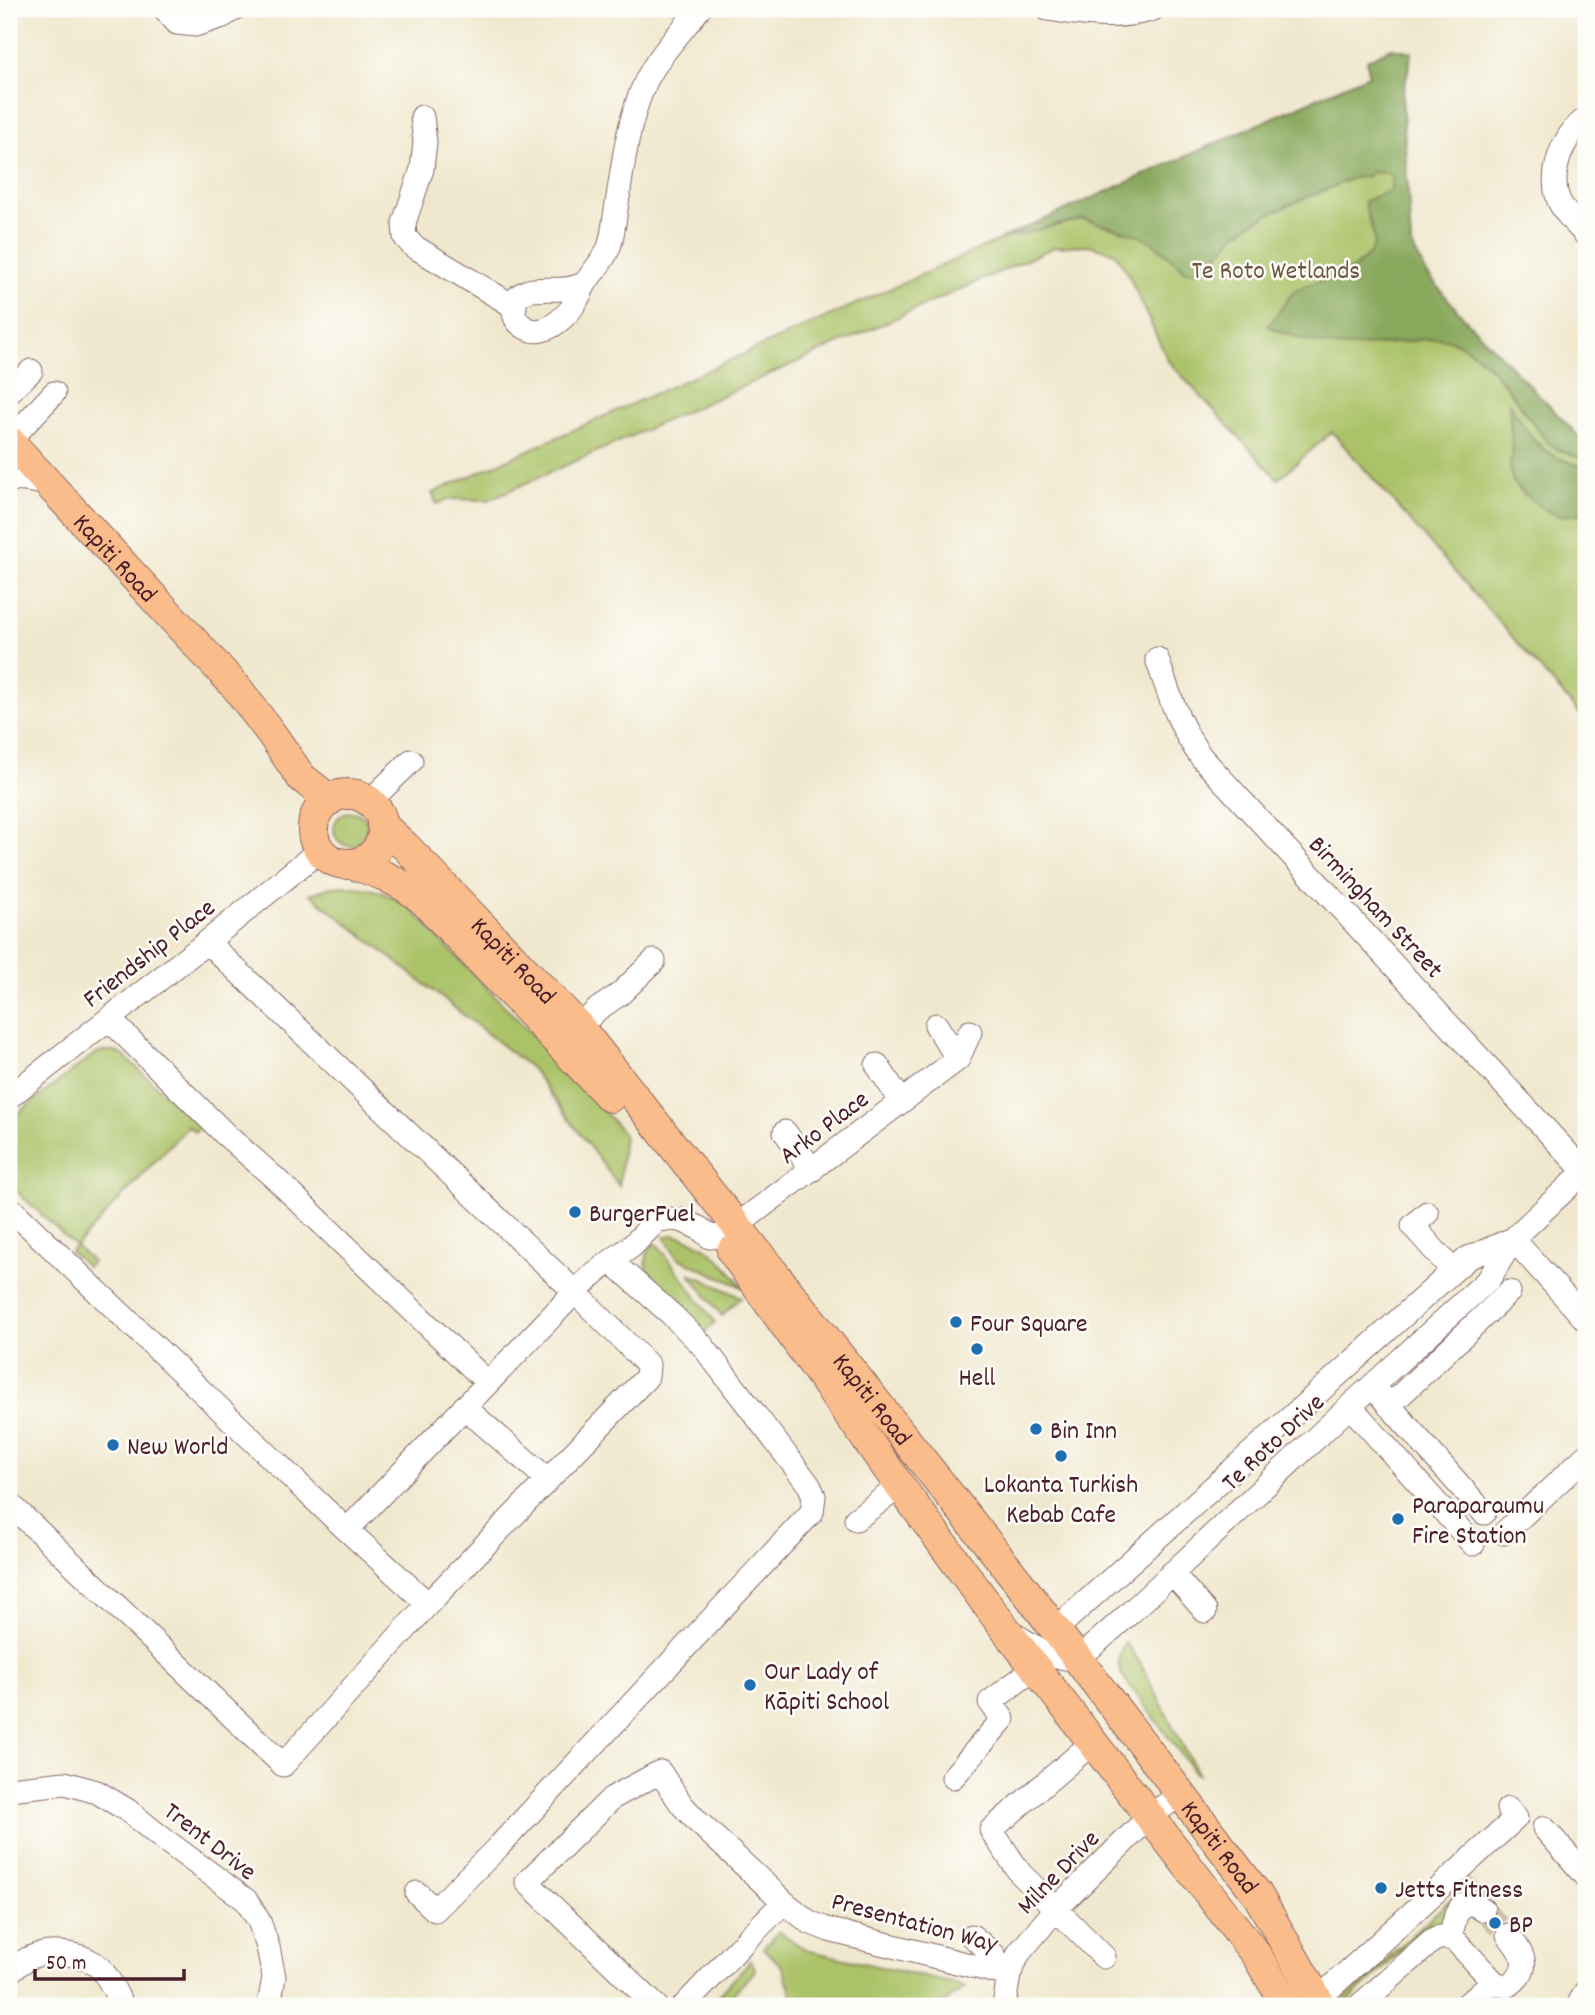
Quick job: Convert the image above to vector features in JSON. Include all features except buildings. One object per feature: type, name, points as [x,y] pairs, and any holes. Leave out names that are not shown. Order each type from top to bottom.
[{"type":"main road","name":"Kapiti Road","points":[[9,441],[237,688],[301,777],[330,800]]},
{"type":"main road","points":[[350,795],[376,814],[383,834],[375,851],[360,862],[345,864],[332,860],[315,842],[314,822],[317,814],[330,800],[350,795]]},
{"type":"main road","name":"Kapiti Road","points":[[376,814],[579,1027],[728,1231],[1056,1653],[1180,1795],[1256,1894],[1319,2003]]},
{"type":"main road","name":"Kapiti Road","points":[[351,864],[395,880],[424,901],[587,1070],[728,1231],[900,1486],[1004,1627],[1056,1653]]},
{"type":"main road","points":[[579,1027],[587,1070]]},
{"type":"main road","name":"Kapiti Road","points":[[1056,1653],[1070,1713],[1257,1956],[1287,2006]]},
{"type":"street","points":[[165,9],[177,23],[195,25],[223,16],[234,9]]},
{"type":"street","points":[[584,284],[568,289],[524,291],[518,296],[514,313],[522,326],[531,331],[542,331],[566,314],[579,298],[584,284],[598,268],[610,246],[634,113],[647,80],[665,51],[699,9]]},
{"type":"street","points":[[1048,9],[1108,16],[1136,14],[1153,9]]},
{"type":"street","points":[[422,117],[425,142],[422,169],[404,223],[405,237],[413,246],[515,307]]},
{"type":"street","points":[[1586,119],[1569,135],[1562,150],[1556,185],[1560,203],[1586,235]]},
{"type":"street","points":[[9,392],[31,370]]},
{"type":"street","points":[[9,441],[54,393]]},
{"type":"street","points":[[9,479],[50,484]]},
{"type":"street","name":"Birmingham Street","points":[[1157,659],[1177,716],[1202,758],[1586,1171]]},
{"type":"street","points":[[376,814],[411,761]]},
{"type":"street","name":"Friendship Place","points":[[9,1097],[320,850]]},
{"type":"street","points":[[9,1503],[283,1765],[428,1604],[647,1377],[648,1365],[575,1292],[207,942]]},
{"type":"street","points":[[579,1027],[598,1009],[620,994],[654,961]]},
{"type":"street","points":[[109,1019],[226,1135],[287,1189],[487,1382]]},
{"type":"street","points":[[936,1025],[958,1059]]},
{"type":"street","points":[[958,1059],[971,1032]]},
{"type":"street","name":"Arko Place","points":[[728,1231],[958,1059]]},
{"type":"street","points":[[877,1065],[901,1101]]},
{"type":"street","points":[[785,1132],[812,1170]]},
{"type":"street","name":"Te Roto Drive","points":[[1056,1653],[1130,1613],[1489,1279],[1513,1239],[1586,1171]]},
{"type":"street","points":[[9,1207],[428,1604]]},
{"type":"street","points":[[1427,1213],[1413,1226],[1453,1271]]},
{"type":"street","points":[[347,1530],[575,1292],[632,1245],[650,1226],[663,1219],[681,1220],[699,1228],[710,1237],[728,1231]]},
{"type":"street","points":[[1513,1239],[1586,1320]]},
{"type":"street","name":"Te Roto Drive","points":[[1056,1653],[1129,1563],[1468,1258],[1513,1239]]},
{"type":"street","points":[[416,1893],[435,1910],[500,1845],[812,1512],[814,1496],[809,1485],[702,1345],[611,1261]]},
{"type":"street","points":[[1389,1406],[1509,1292]]},
{"type":"street","points":[[1373,1387],[1484,1513]]},
{"type":"street","points":[[1350,1406],[1473,1544]]},
{"type":"street","points":[[464,1407],[548,1480]]},
{"type":"street","points":[[1298,1411],[1321,1434]]},
{"type":"street","points":[[1504,1533],[1586,1456]]},
{"type":"street","points":[[856,1519],[900,1486]]},
{"type":"street","points":[[1129,1563],[1124,1578],[1130,1613]]},
{"type":"street","points":[[1172,1573],[1205,1611]]},
{"type":"street","points":[[953,1777],[1003,1719],[989,1702],[1056,1653]]},
{"type":"street","points":[[1092,1743],[991,1830],[1020,1873],[1104,1957]]},
{"type":"street","name":"Presentation Way","points":[[656,2006],[527,1882],[612,1798],[660,1772],[682,1805],[697,1821],[809,1922],[830,1930],[999,1973]]},
{"type":"street","name":"Trent Drive","points":[[9,1789],[65,1783],[97,1792],[127,1810],[246,1900],[259,1922],[268,1947],[274,1977],[269,2006]]},
{"type":"street","name":"Milne Drive","points":[[1004,2006],[999,1973],[1056,1909],[1148,1817],[1180,1795]]},
{"type":"street","points":[[1319,2003],[1516,1818],[1508,1809]]},
{"type":"street","points":[[1544,1828],[1586,1876]]},
{"type":"street","points":[[684,2006],[784,1902]]},
{"type":"street","points":[[1450,1938],[1456,1915],[1463,1904],[1474,1904],[1483,1910]]},
{"type":"street","points":[[1359,2006],[1440,1937],[1454,1939],[1493,1981],[1508,1986],[1523,1969],[1522,1952],[1508,1935]]},
{"type":"street","points":[[972,1936],[993,1955],[999,1973]]},
{"type":"street","points":[[9,1972],[38,1955],[78,1956],[99,1967],[122,2006]]},
{"type":"street","points":[[1465,2006],[1493,1981]]},
{"type":"street","points":[[1578,2006],[1586,1990]]},
{"type":"green space","name":"Te Roto Wetlands","points":[[1391,48],[1412,52],[1402,97],[1411,244],[1426,273],[1463,317],[1586,444],[1586,721],[1332,432],[1278,479],[1168,361],[1127,272],[1115,253],[1089,245],[1055,247],[488,500],[449,499],[437,504],[432,493],[1369,75],[1367,60]]},
{"type":"green space","points":[[1391,48],[1412,52],[1402,97],[1411,244],[1426,273],[1463,317],[1586,444],[1586,460],[1557,449],[1547,441],[1487,364],[1454,342],[1433,339],[1339,347],[1307,341],[1267,326],[1297,290],[1344,273],[1358,265],[1370,253],[1374,238],[1365,201],[1391,190],[1392,177],[1389,173],[1372,172],[1368,176],[1353,178],[1275,211],[1235,235],[1209,264],[1196,271],[1186,271],[1152,242],[1138,235],[1083,219],[1000,239],[1369,75],[1367,60]]},
{"type":"green space","points":[[1509,403],[1541,447],[1556,457],[1583,467],[1585,498],[1580,514],[1559,516],[1545,510],[1524,494],[1513,481],[1510,469],[1512,445]]},
{"type":"green space","points":[[351,812],[363,817],[368,829],[363,841],[351,846],[339,841],[334,829],[339,817]]},
{"type":"green space","points":[[346,886],[378,891],[408,906],[581,1085],[624,1134],[619,1186],[531,1068],[310,894],[331,887]]},
{"type":"green space","points":[[104,1051],[123,1055],[200,1126],[195,1132],[188,1126],[76,1246],[92,1262],[87,1267],[70,1252],[75,1246],[9,1184],[9,1120],[93,1055]]},
{"type":"green space","points":[[673,1235],[705,1247],[744,1288],[678,1258],[664,1237]]},
{"type":"green space","points":[[654,1243],[715,1322],[703,1335],[650,1274],[646,1260]]},
{"type":"green space","points":[[689,1273],[741,1297],[722,1316]]},
{"type":"green space","points":[[1126,1643],[1139,1661],[1198,1774],[1122,1675],[1119,1658]]},
{"type":"green space","points":[[1469,1882],[1490,1904],[1446,1922],[1430,1924],[1344,2005],[1342,2001]]},
{"type":"green space","points":[[779,1931],[810,1951],[965,1988],[939,2006],[793,2006],[790,2003],[793,2000],[783,1967],[763,1948]]},
{"type":"green space","points":[[751,1960],[754,1972],[721,2006],[708,2006]]},
{"type":"tunnel","points":[[1483,1910],[1508,1935]]},
{"type":"place","name":"BurgerFuel","points":[[575,1212]]},
{"type":"place","name":"Four Square","points":[[956,1322]]},
{"type":"place","name":"Hell","points":[[977,1349]]},
{"type":"place","name":"Bin Inn","points":[[1036,1429]]},
{"type":"place","name":"New World","points":[[113,1445]]},
{"type":"place","name":"Lokanta Turkish Kebab Cafe","points":[[1061,1456]]},
{"type":"place","name":"Paraparaumu Fire Station","points":[[1398,1519]]},
{"type":"place","name":"Our Lady of Kāpiti School","points":[[750,1685]]},
{"type":"place","name":"Jetts Fitness","points":[[1381,1888]]},
{"type":"place","name":"BP","points":[[1495,1923]]}]
